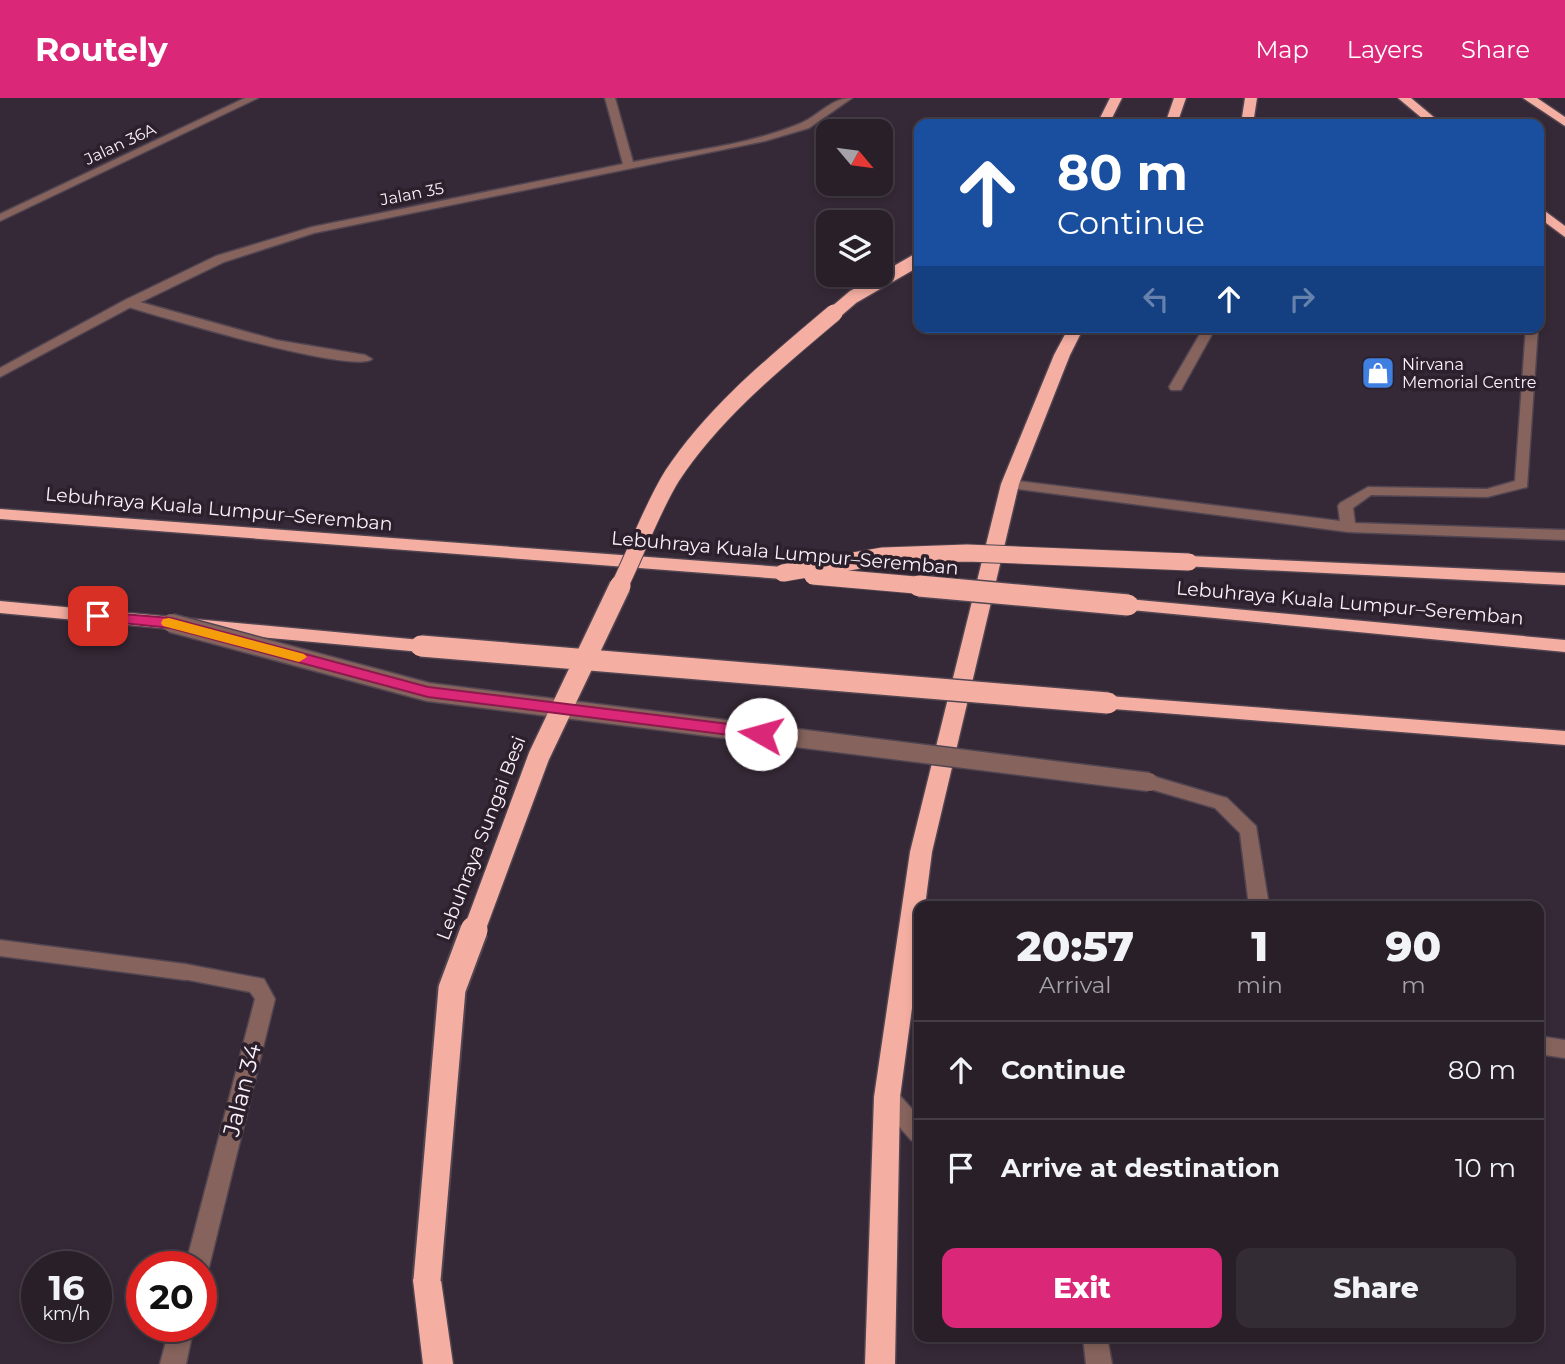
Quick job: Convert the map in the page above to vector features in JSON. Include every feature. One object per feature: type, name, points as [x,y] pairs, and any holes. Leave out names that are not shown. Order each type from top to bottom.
[{"type":"highway","points":[[1106,119],[1116,98]]},
{"type":"highway","points":[[1173,119],[1180,98]]},
{"type":"highway","points":[[1248,119],[1251,98]]},
{"type":"highway","points":[[1405,98],[1430,119]]},
{"type":"highway","points":[[1530,98],[1562,118]]},
{"type":"highway","points":[[1544,215],[1565,233]]},
{"type":"highway","name":"Lebuhraya Sungai Besi","points":[[438,1364],[427,1280],[452,989],[539,755],[673,477],[719,418],[767,369],[853,297],[914,262]]},
{"type":"highway","points":[[914,901],[921,852],[1010,484],[1062,355],[1074,333]]},
{"type":"highway","points":[[1062,355],[1082,333]]},
{"type":"highway","name":"Lebuhraya Kuala Lumpur–Seremban","points":[[0,514],[783,573],[1565,646]]},
{"type":"highway","points":[[783,573],[883,556],[968,553],[1565,579]]},
{"type":"highway","points":[[0,607],[421,646],[1565,738]]},
{"type":"highway","points":[[880,1364],[887,1097],[914,902]]},
{"type":"street","name":"Jalan 36A","points":[[0,218],[253,98]]},
{"type":"street","points":[[610,98],[629,166]]},
{"type":"street","name":"Jalan 35","points":[[0,373],[129,303],[220,259],[312,230],[761,139],[805,125],[847,98]]},
{"type":"street","points":[[129,303],[198,324],[312,351],[365,359]]},
{"type":"street","points":[[1176,387],[1207,333]]},
{"type":"street","points":[[1348,527],[1345,506],[1368,491],[1486,494],[1522,484],[1532,333]]},
{"type":"street","points":[[1010,484],[1348,527],[1565,535]]},
{"type":"street","points":[[171,623],[428,692],[1149,782],[1221,803],[1250,831],[1258,901]]},
{"type":"street","name":"Jalan 34","points":[[0,948],[185,972],[257,985],[265,999],[201,1251]]},
{"type":"street","points":[[1544,1046],[1565,1049]]},
{"type":"street","points":[[887,1097],[914,1127]]},
{"type":"street","points":[[173,1364],[178,1342]]},
{"type":"street","points":[[1095,1342],[1099,1364]]},
{"type":"slow traffic","points":[[169,623],[299,657]]},
{"type":"place","name":"Nirvana Memorial Centre","points":[[1378,373]]},
{"type":"route","points":[[98,616],[171,623],[428,692],[761,734]]}]
